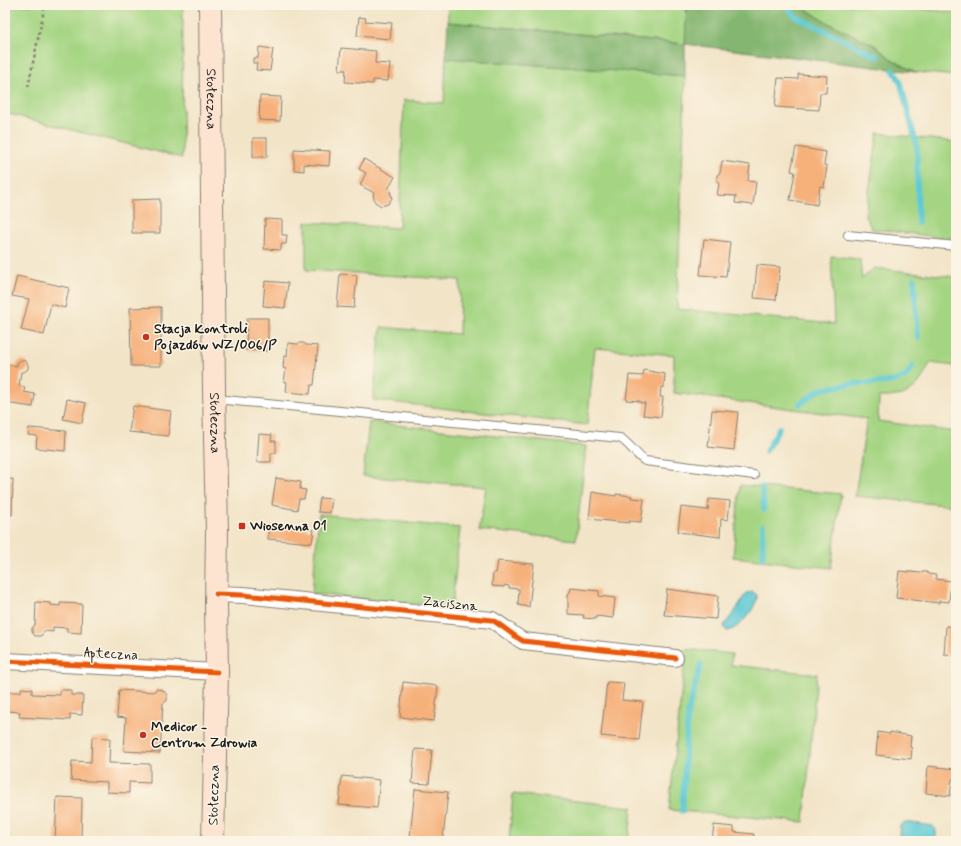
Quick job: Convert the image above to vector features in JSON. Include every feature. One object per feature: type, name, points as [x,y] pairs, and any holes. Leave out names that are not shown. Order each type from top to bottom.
[{"type":"main road","name":"Stołeczna","points":[[210,5],[214,399],[217,531],[217,672],[213,841]]},
{"type":"street","name":"Zaciszna","points":[[216,594],[243,595],[492,620],[502,626],[513,636],[523,641],[675,658]]},
{"type":"street","name":"Apteczna","points":[[5,661],[217,672]]},
{"type":"lane","points":[[848,235],[956,246]]},
{"type":"lane","points":[[214,399],[620,438],[628,442],[645,461],[754,475]]},
{"type":"path","points":[[28,87],[45,5]]},
{"type":"green space","points":[[5,5],[183,5],[182,158],[5,113]]},
{"type":"green space","points":[[448,5],[654,5],[687,8],[685,44],[448,22]]},
{"type":"green space","points":[[687,5],[800,5],[824,21],[876,46],[891,59],[915,72],[685,44]]},
{"type":"green space","points":[[800,5],[907,5],[907,7],[956,13],[956,76],[915,72],[891,59],[876,46],[824,21]]},
{"type":"green space","points":[[448,22],[685,44],[685,76],[446,58]]},
{"type":"green space","points":[[446,58],[685,76],[677,309],[834,324],[831,256],[860,259],[862,279],[874,268],[956,277],[956,366],[930,363],[919,383],[911,391],[898,396],[879,397],[878,421],[956,432],[956,506],[855,496],[867,419],[674,393],[674,355],[595,348],[587,425],[373,400],[381,327],[459,334],[460,280],[306,270],[306,222],[399,228],[404,100],[444,103]]},
{"type":"green space","points":[[878,133],[956,142],[956,239],[872,229],[865,216]]},
{"type":"green space","points":[[369,422],[586,446],[576,540],[479,530],[486,487],[363,476]]},
{"type":"green space","points":[[740,485],[841,494],[831,568],[733,557]]},
{"type":"green space","points":[[319,514],[460,528],[452,607],[312,594]]},
{"type":"green space","points":[[686,649],[732,654],[731,665],[817,674],[804,822],[669,810]]},
{"type":"green space","points":[[513,794],[632,807],[629,841],[509,841]]},
{"type":"water","points":[[753,592],[757,595],[751,611],[736,627],[727,631],[724,628],[725,624],[736,610],[746,593]]},
{"type":"water","points":[[905,822],[933,826],[936,833],[934,841],[901,841],[899,836],[900,826]]},
{"type":"building","points":[[359,17],[366,18],[365,21],[392,23],[390,39],[357,36]]},
{"type":"building","points":[[259,47],[273,49],[270,71],[256,70],[257,63],[253,63],[253,58],[258,58]]},
{"type":"building","points":[[341,48],[376,51],[375,63],[390,64],[388,81],[373,80],[373,84],[345,82],[346,70],[339,70]]},
{"type":"building","points":[[798,74],[827,76],[826,93],[820,93],[819,110],[775,107],[778,78],[798,79]]},
{"type":"building","points":[[260,96],[281,97],[280,121],[259,120]]},
{"type":"building","points":[[253,138],[267,138],[267,157],[253,157]]},
{"type":"building","points":[[796,147],[826,152],[824,165],[827,166],[824,187],[820,186],[817,205],[790,200],[795,172],[791,171]]},
{"type":"building","points":[[294,149],[330,151],[329,166],[304,164],[304,171],[294,170]]},
{"type":"building","points":[[364,159],[395,177],[388,189],[392,198],[388,204],[381,206],[375,202],[373,195],[374,193],[360,185],[366,173],[359,169]]},
{"type":"building","points":[[722,161],[750,165],[748,181],[756,182],[753,205],[735,203],[736,196],[717,195],[719,184],[717,181],[717,175],[720,173]]},
{"type":"building","points":[[160,199],[160,233],[132,233],[132,200]]},
{"type":"building","points":[[265,219],[282,220],[282,235],[287,235],[286,244],[281,244],[281,250],[264,249]]},
{"type":"building","points":[[704,239],[730,242],[726,277],[700,275]]},
{"type":"building","points":[[757,265],[780,267],[776,300],[754,298]]},
{"type":"building","points":[[340,274],[357,275],[354,308],[337,307]]},
{"type":"building","points":[[17,276],[69,288],[65,308],[51,304],[44,335],[21,330],[29,299],[12,296]]},
{"type":"building","points":[[265,281],[288,283],[285,308],[263,306]]},
{"type":"building","name":"Stacja Kontroli Pojazdów WZ/006/P","points":[[161,307],[161,366],[131,366],[130,308]]},
{"type":"building","points":[[247,318],[268,318],[268,351],[246,350]]},
{"type":"building","points":[[288,343],[304,343],[306,345],[318,346],[314,385],[311,385],[310,394],[286,392],[287,382],[284,382],[286,369],[283,368],[284,356],[287,357]]},
{"type":"building","points":[[21,360],[26,361],[28,369],[21,372],[19,386],[25,387],[24,392],[35,394],[33,407],[5,403],[5,364],[17,366],[17,363]]},
{"type":"building","points":[[644,370],[665,374],[664,387],[661,387],[660,397],[663,397],[661,417],[643,415],[645,403],[626,400],[629,375],[643,376]]},
{"type":"building","points":[[67,399],[86,403],[82,423],[63,419]]},
{"type":"building","points":[[133,406],[171,411],[168,436],[129,432]]},
{"type":"building","points":[[712,410],[738,412],[734,450],[708,447]]},
{"type":"building","points":[[29,428],[66,431],[65,451],[36,448],[37,436],[28,435]]},
{"type":"building","points":[[259,434],[272,435],[271,441],[276,441],[276,453],[271,453],[271,462],[257,462]]},
{"type":"building","points":[[276,478],[301,482],[300,489],[306,490],[304,499],[299,499],[297,510],[272,505]]},
{"type":"building","points":[[13,479],[12,515],[5,515],[5,480]]},
{"type":"building","points":[[592,492],[616,496],[616,494],[632,496],[631,498],[644,499],[641,522],[629,521],[629,523],[589,519]]},
{"type":"building","points":[[320,498],[332,499],[330,513],[318,512]]},
{"type":"building","points":[[709,499],[730,501],[728,520],[721,519],[720,537],[678,532],[681,507],[708,510]]},
{"type":"building","points":[[269,526],[314,530],[312,543],[268,539]]},
{"type":"building","points":[[498,561],[534,564],[529,607],[518,605],[519,589],[509,588],[509,586],[505,585],[504,587],[492,586],[493,573],[496,573]]},
{"type":"building","points":[[899,571],[921,573],[927,572],[928,574],[936,575],[936,579],[951,581],[949,602],[939,601],[939,603],[896,598]]},
{"type":"building","points":[[571,588],[599,591],[599,596],[615,598],[613,618],[596,616],[596,619],[583,618],[584,615],[568,614],[568,594]]},
{"type":"building","points":[[667,589],[718,596],[716,619],[664,615]]},
{"type":"building","points":[[36,602],[51,603],[51,605],[60,606],[60,603],[82,604],[81,633],[67,632],[67,628],[53,627],[53,632],[44,631],[44,633],[40,636],[35,636],[32,632],[32,628],[35,625]]},
{"type":"building","points":[[946,626],[956,627],[956,655],[944,654]]},
{"type":"building","points":[[403,682],[438,686],[434,721],[400,717]]},
{"type":"building","points":[[607,682],[624,683],[622,700],[643,702],[639,740],[601,736]]},
{"type":"building","points":[[21,688],[32,689],[32,694],[60,695],[60,690],[71,690],[71,695],[83,695],[82,715],[70,714],[70,720],[19,717],[20,712],[7,711],[8,692],[21,692]]},
{"type":"building","name":"Medicor - Centrum Zdrowia","points":[[156,689],[163,690],[167,695],[167,701],[163,703],[160,753],[124,751],[126,718],[117,717],[119,690],[154,692]]},
{"type":"building","points":[[878,732],[890,734],[890,732],[911,736],[911,759],[876,755]]},
{"type":"building","points":[[92,737],[110,738],[109,763],[150,764],[150,783],[129,782],[129,793],[107,792],[107,782],[71,780],[72,761],[91,762]]},
{"type":"building","points":[[415,749],[432,750],[429,784],[412,783]]},
{"type":"building","points":[[928,766],[956,769],[955,779],[952,779],[950,796],[926,793]]},
{"type":"building","points":[[342,776],[380,780],[377,808],[339,805]]},
{"type":"building","points":[[415,789],[448,792],[443,839],[410,836]]},
{"type":"building","points":[[57,797],[82,798],[81,841],[55,841]]},
{"type":"building","points":[[714,825],[734,827],[734,832],[754,834],[753,841],[712,841]]},
{"type":"waterway","points":[[786,5],[795,16],[878,57]]},
{"type":"waterway","points":[[893,70],[900,81],[917,147],[918,223]]},
{"type":"waterway","points":[[914,279],[918,338]]},
{"type":"waterway","points":[[800,404],[819,390],[850,384],[890,382],[906,377],[913,366]]},
{"type":"waterway","points":[[766,451],[779,428]]},
{"type":"waterway","points":[[762,487],[764,510]]},
{"type":"waterway","points":[[763,526],[763,556]]},
{"type":"waterway","points":[[682,811],[688,712],[701,664]]},
{"type":"cycle path","points":[[216,594],[243,595],[492,620],[523,641],[675,658]]},
{"type":"cycle path","points":[[5,661],[217,672]]},
{"type":"place","name":"Stacja Kontroli Pojazdów WZ/006/P","points":[[146,337]]},
{"type":"place","name":"Wiosenna 01","points":[[242,526]]},
{"type":"place","name":"Medicor - Centrum Zdrowia","points":[[143,735]]}]
